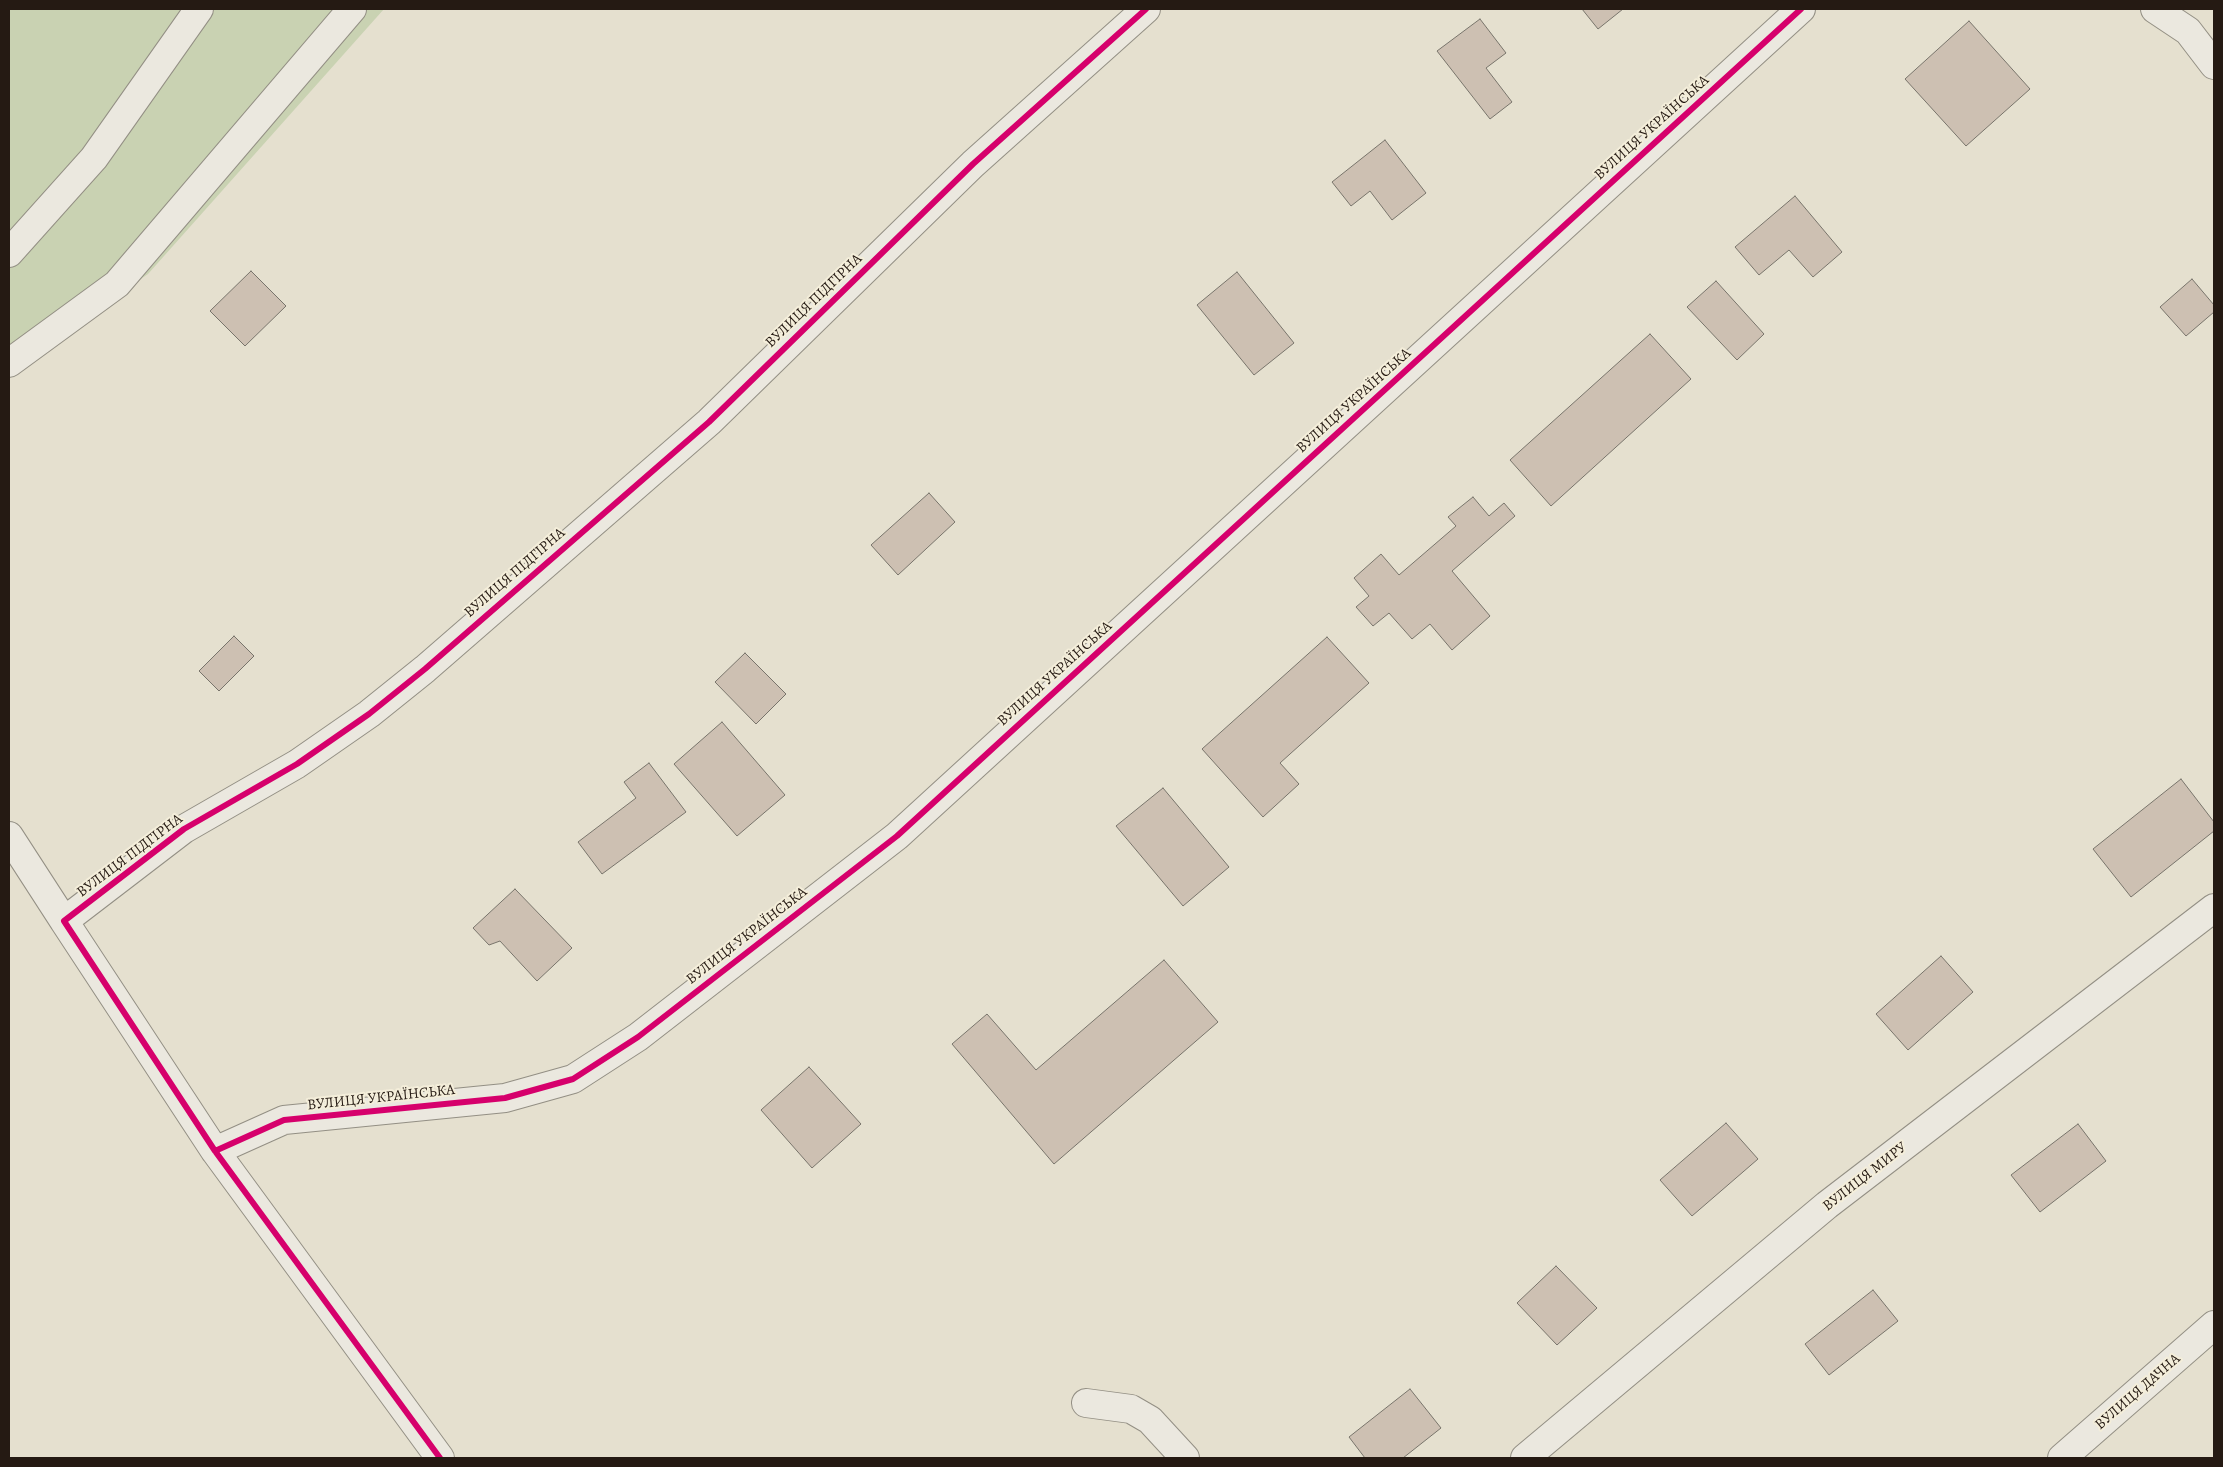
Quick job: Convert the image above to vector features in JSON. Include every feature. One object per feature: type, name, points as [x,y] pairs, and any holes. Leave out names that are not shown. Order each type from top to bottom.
[{"type":"street","points":[[9,253],[94,158],[199,9]]},
{"type":"street","points":[[9,363],[117,284],[352,9]]},
{"type":"street","name":"ВУЛИЦЯ ПІДГІРНА","points":[[64,921],[184,829],[297,764],[369,714],[425,669],[709,422],[973,164],[1146,9]]},
{"type":"street","name":"ВУЛИЦЯ УКРАЇНСЬКА","points":[[214,1151],[284,1120],[505,1098],[573,1079],[638,1037],[896,836],[1801,9]]},
{"type":"street","points":[[2155,9],[2188,20],[2214,65]]},
{"type":"street","points":[[9,836],[214,1151],[440,1458]]},
{"type":"street","name":"ВУЛИЦЯ МИРУ","points":[[1524,1458],[1827,1205],[2214,908]]},
{"type":"street","name":"ВУЛИЦЯ ДАЧНА","points":[[2062,1458],[2214,1325]]},
{"type":"street","points":[[1086,1403],[1130,1409],[1150,1420],[1185,1458]]},
{"type":"green space","points":[[9,9],[384,9],[148,274],[9,369]]},
{"type":"building","points":[[1582,9],[1623,9],[1598,29]]},
{"type":"building","points":[[1480,19],[1506,53],[1486,68],[1512,102],[1490,119],[1437,51]]},
{"type":"building","points":[[1969,21],[2030,89],[1966,146],[1905,79]]},
{"type":"building","points":[[1385,140],[1426,193],[1392,220],[1370,191],[1351,206],[1332,182]]},
{"type":"building","points":[[1795,196],[1842,252],[1813,277],[1789,250],[1759,275],[1735,247]]},
{"type":"building","points":[[251,271],[286,306],[245,346],[210,311]]},
{"type":"building","points":[[1237,272],[1294,343],[1254,375],[1197,305]]},
{"type":"building","points":[[2192,279],[2214,305],[2214,312],[2186,336],[2160,307]]},
{"type":"building","points":[[1716,281],[1764,334],[1737,360],[1687,307]]},
{"type":"building","points":[[1650,334],[1691,379],[1551,506],[1510,460]]},
{"type":"building","points":[[929,493],[955,522],[898,575],[871,545]]},
{"type":"building","points":[[1473,497],[1489,516],[1504,503],[1515,516],[1452,571],[1490,616],[1452,650],[1430,624],[1412,639],[1389,613],[1373,626],[1356,607],[1369,596],[1354,578],[1381,554],[1399,575],[1456,526],[1448,517]]},
{"type":"building","points":[[234,636],[254,656],[219,691],[199,671]]},
{"type":"building","points":[[1327,637],[1369,683],[1280,763],[1299,784],[1263,817],[1202,749]]},
{"type":"building","points":[[745,653],[786,694],[756,724],[715,682]]},
{"type":"building","points":[[722,722],[785,795],[737,836],[674,764]]},
{"type":"building","points":[[649,763],[686,812],[602,874],[578,842],[636,798],[624,782]]},
{"type":"building","points":[[2181,779],[2214,822],[2214,831],[2131,897],[2093,849]]},
{"type":"building","points":[[1163,788],[1229,867],[1183,906],[1116,826]]},
{"type":"building","points":[[515,889],[572,948],[537,981],[500,941],[489,945],[473,928]]},
{"type":"building","points":[[1941,956],[1973,992],[1908,1050],[1876,1014]]},
{"type":"building","points":[[1164,960],[1218,1022],[1054,1164],[952,1044],[987,1014],[1036,1070]]},
{"type":"building","points":[[809,1067],[861,1124],[812,1168],[761,1110]]},
{"type":"building","points":[[1726,1123],[1758,1159],[1692,1216],[1660,1180]]},
{"type":"building","points":[[2078,1124],[2106,1161],[2040,1212],[2011,1175]]},
{"type":"building","points":[[1556,1266],[1597,1308],[1557,1345],[1517,1303]]},
{"type":"building","points":[[1873,1290],[1898,1321],[1829,1375],[1805,1344]]},
{"type":"building","points":[[1410,1389],[1441,1428],[1403,1458],[1365,1458],[1349,1437]]},
{"type":"cycle path","points":[[440,1458],[215,1151],[64,921],[184,829],[297,764],[369,714],[425,669],[709,422],[973,164],[1146,9]]},
{"type":"cycle path","points":[[215,1151],[284,1120],[505,1098],[573,1079],[638,1037],[897,836],[1801,9]]}]
